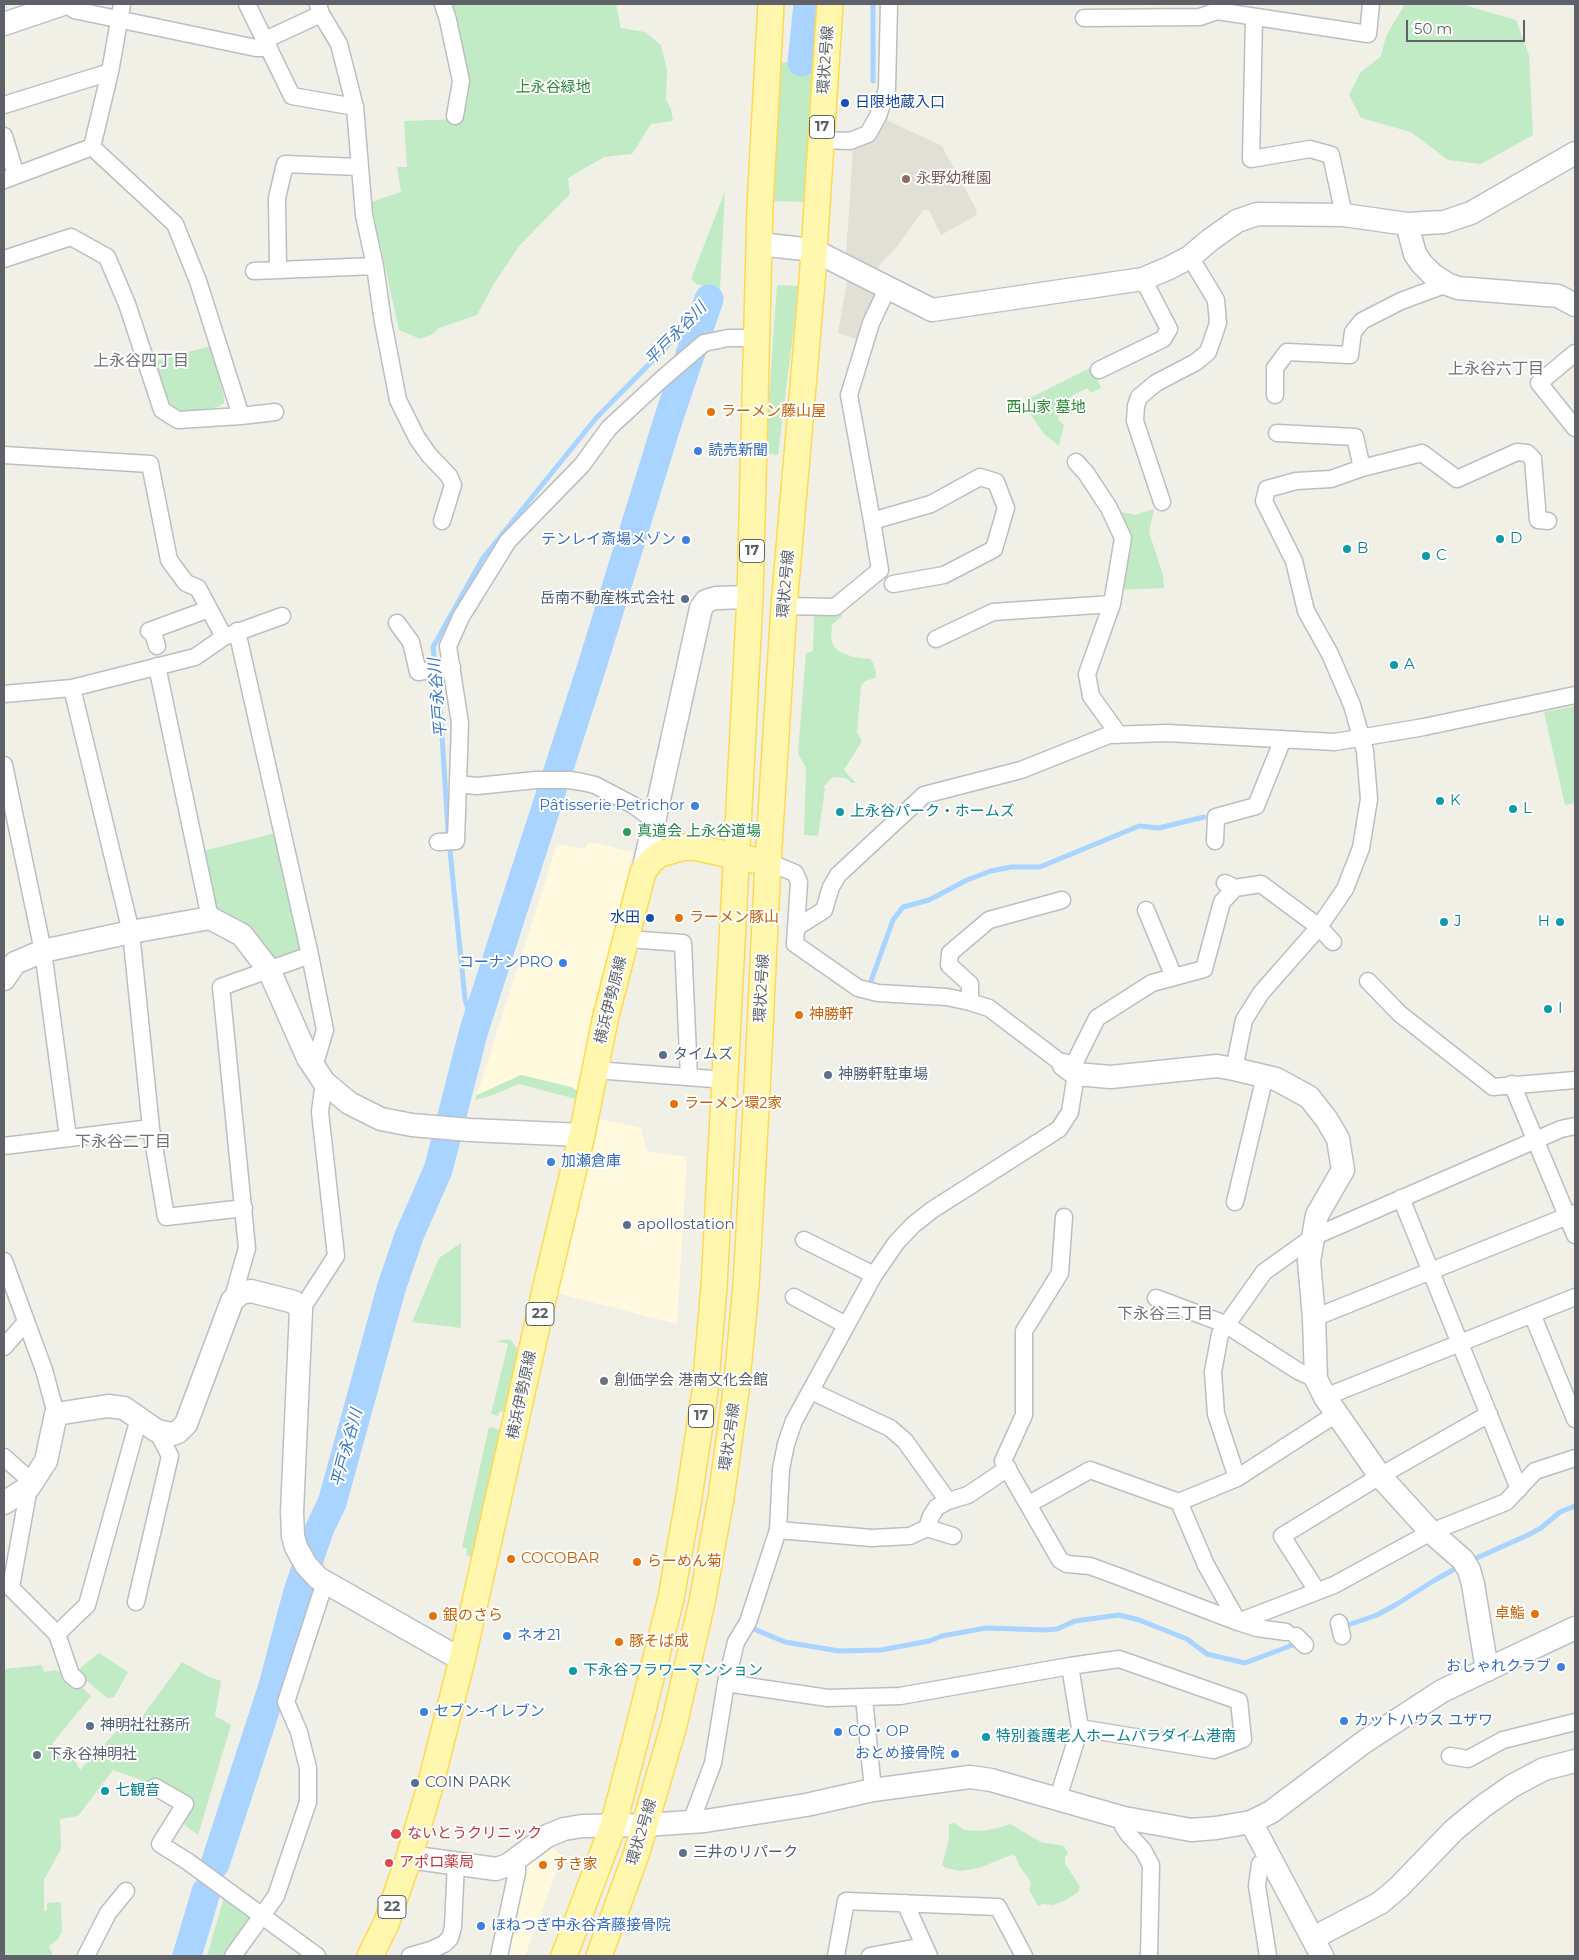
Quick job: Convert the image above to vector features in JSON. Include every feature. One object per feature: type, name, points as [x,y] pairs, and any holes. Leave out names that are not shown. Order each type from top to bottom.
[{"type":"main road","name":"環状2号線","points":[[564,1956],[613,1826],[671,1598],[690,1497],[705,1390],[712,1322],[726,1080],[750,597],[760,206],[771,4]]},
{"type":"main road","name":"環状2号線","points":[[599,1956],[645,1825],[674,1725],[702,1602],[734,1409],[746,1286],[768,862],[784,606],[812,282],[830,4]]},
{"type":"main road","name":"横浜伊勢原線","points":[[370,1956],[386,1924],[409,1857],[429,1790],[462,1660],[582,1135],[605,1020],[643,872],[660,854],[685,847],[699,848],[737,858],[768,862]]},
{"type":"street","points":[[247,4],[292,96],[355,107]]},
{"type":"street","points":[[443,4],[461,81],[455,116]]},
{"type":"street","points":[[821,140],[850,141],[868,134],[878,116],[887,89],[889,4]]},
{"type":"street","points":[[1084,18],[1200,17],[1217,7],[1254,18],[1368,34],[1371,4]]},
{"type":"street","points":[[4,24],[60,5],[74,10],[121,11],[256,48],[267,44],[319,9],[339,44],[355,107],[364,215],[375,266],[383,322],[398,400],[417,438],[429,456],[449,476],[453,485],[442,521]]},
{"type":"street","points":[[92,147],[110,72],[121,11]]},
{"type":"street","points":[[1254,18],[1251,159],[1310,149],[1331,155],[1344,215]]},
{"type":"street","points":[[4,105],[110,72]]},
{"type":"street","points":[[4,136],[10,178],[92,147]]},
{"type":"street","points":[[92,147],[175,224],[198,281],[241,416]]},
{"type":"street","points":[[760,244],[814,250],[932,310],[1143,278],[1170,268],[1190,257],[1237,221],[1257,214],[1344,215],[1407,224],[1444,222],[1471,213],[1575,153]]},
{"type":"street","points":[[278,269],[277,198],[285,164],[359,166]]},
{"type":"street","points":[[1407,224],[1415,254],[1433,275],[1448,284],[1458,288],[1558,296],[1575,305]]},
{"type":"street","points":[[4,259],[71,237],[107,257],[127,304],[162,410],[178,420],[276,412]]},
{"type":"street","points":[[1162,502],[1135,421],[1136,406],[1139,397],[1156,382],[1196,362],[1208,352],[1218,323],[1216,300],[1190,257]]},
{"type":"street","points":[[254,271],[375,266]]},
{"type":"street","points":[[1099,370],[1163,339],[1169,329],[1143,278]]},
{"type":"street","points":[[1275,395],[1275,368],[1287,352],[1350,355],[1353,332],[1362,321],[1401,301],[1448,284]]},
{"type":"street","points":[[784,606],[835,607],[880,570],[849,395],[871,323],[888,287]]},
{"type":"street","points":[[438,842],[456,841],[460,723],[448,668],[448,646],[461,617],[508,541],[582,465],[608,428],[704,343],[728,338],[757,338]]},
{"type":"street","points":[[1575,353],[1539,383],[1575,428]]},
{"type":"street","points":[[1277,433],[1355,436],[1362,468]]},
{"type":"street","points":[[1234,1069],[1244,1020],[1261,993],[1319,927],[1346,889],[1361,848],[1369,799],[1365,751],[1352,705],[1330,654],[1306,611],[1294,560],[1264,501],[1267,489],[1296,481],[1331,479],[1362,468],[1422,454],[1457,479],[1517,452],[1528,452],[1533,459],[1538,520],[1548,521]]},
{"type":"street","points":[[4,455],[150,464],[170,560],[186,583],[198,588],[209,609],[230,634],[310,955],[325,1030],[319,1075],[320,1112],[336,1256],[301,1310],[292,1512],[293,1536],[296,1547],[306,1565],[322,1580],[462,1660]]},
{"type":"street","points":[[1076,462],[1086,473],[1110,508],[1123,538],[1112,604],[1087,674],[1091,696],[1118,735]]},
{"type":"street","points":[[872,520],[931,504],[980,477],[996,482],[1006,508],[994,549],[944,575],[893,584]]},
{"type":"street","points":[[643,872],[701,608],[706,601],[716,598],[750,597]]},
{"type":"street","points":[[936,639],[993,612],[1112,604]]},
{"type":"street","points":[[209,609],[150,630],[160,659],[210,918]]},
{"type":"street","points":[[4,694],[72,688],[160,659],[195,657],[230,634],[282,616]]},
{"type":"street","points":[[397,623],[411,642],[418,672],[448,668]]},
{"type":"street","points":[[72,688],[131,932],[151,1128],[166,1217],[244,1208]]},
{"type":"street","points":[[797,927],[824,910],[831,887],[838,875],[924,795],[1021,770],[1109,735],[1167,733],[1335,742],[1424,727],[1575,695]]},
{"type":"street","points":[[1215,840],[1216,817],[1256,806],[1283,739]]},
{"type":"street","points":[[4,770],[43,951],[68,1137]]},
{"type":"street","points":[[458,784],[476,786],[536,780],[569,780],[595,785],[633,805],[654,820]]},
{"type":"street","points":[[768,862],[795,873],[799,882],[795,944],[858,988],[878,993],[947,997],[989,1008],[1070,1070],[1112,1078],[1217,1066],[1276,1079],[1309,1097],[1327,1120],[1338,1139],[1344,1170],[1317,1215],[1309,1262],[1314,1318],[1326,1397]]},
{"type":"street","points":[[691,1822],[714,1763],[726,1683],[736,1642],[748,1622],[778,1530],[781,1468],[786,1444],[794,1421],[874,1275],[896,1243],[913,1225],[932,1210],[1059,1129],[1070,1112],[1070,1070],[1097,1018],[1152,983],[1204,969],[1222,902],[1230,885],[1261,884],[1319,927],[1333,942]]},
{"type":"street","points":[[970,1002],[970,984],[949,965],[950,953],[989,920],[1062,900]]},
{"type":"street","points":[[1146,910],[1174,977]]},
{"type":"street","points":[[4,979],[16,963],[43,951],[131,932],[210,918],[242,935],[270,970],[308,1058],[319,1075],[349,1103],[381,1119],[412,1125],[470,1130],[582,1135]]},
{"type":"street","points":[[626,938],[683,944],[690,1077]]},
{"type":"street","points":[[56,1414],[108,1406],[124,1408],[157,1431],[173,1434],[186,1424],[232,1301],[247,1248],[221,987],[310,955]]},
{"type":"street","points":[[1368,981],[1400,1014],[1493,1087],[1575,1080]]},
{"type":"street","points":[[595,1070],[726,1080]]},
{"type":"street","points":[[1235,1202],[1265,1076]]},
{"type":"street","points":[[1512,1084],[1535,1140],[1571,1215],[1575,1234]]},
{"type":"street","points":[[1237,1478],[1216,1414],[1213,1372],[1220,1334],[1264,1272],[1314,1237],[1535,1140],[1561,1129],[1575,1126]]},
{"type":"street","points":[[4,1146],[151,1128]]},
{"type":"street","points":[[1401,1198],[1519,1488]]},
{"type":"street","points":[[1314,1318],[1571,1215]]},
{"type":"street","points":[[1064,1217],[1060,1273],[1024,1331],[1024,1415],[1003,1461],[1060,1560],[1067,1564],[1090,1566],[1238,1622],[1296,1638]]},
{"type":"street","points":[[804,1240],[874,1275]]},
{"type":"street","points":[[4,1261],[10,1292],[26,1322],[44,1370],[56,1414],[46,1461],[31,1484],[7,1584],[56,1634],[71,1675],[77,1680]]},
{"type":"street","points":[[232,1301],[241,1293],[251,1291],[294,1302],[301,1310]]},
{"type":"street","points":[[794,1297],[846,1325]]},
{"type":"street","points":[[1029,1504],[1090,1470],[1179,1502],[1237,1478],[1326,1397],[1575,1297]]},
{"type":"street","points":[[1156,1298],[1226,1324],[1298,1371],[1326,1397],[1380,1476],[1431,1532],[1466,1565],[1473,1584],[1486,1670]]},
{"type":"street","points":[[1532,1314],[1575,1419]]},
{"type":"street","points":[[4,1348],[26,1322]]},
{"type":"street","points":[[811,1391],[890,1428],[905,1441],[948,1501]]},
{"type":"street","points":[[1317,1591],[1282,1536],[1380,1476],[1489,1414]]},
{"type":"street","points":[[56,1634],[87,1605],[139,1418]]},
{"type":"street","points":[[136,1602],[170,1456],[157,1431]]},
{"type":"street","points":[[4,1457],[31,1484]]},
{"type":"street","points":[[1238,1622],[1334,1585],[1431,1532],[1506,1502],[1535,1471],[1575,1458]]},
{"type":"street","points":[[927,1528],[931,1516],[937,1507],[948,1501],[968,1495],[1008,1468]]},
{"type":"street","points":[[4,1503],[31,1484]]},
{"type":"street","points":[[1179,1502],[1206,1565],[1238,1622]]},
{"type":"street","points":[[778,1530],[872,1538],[910,1536],[927,1528],[953,1536]]},
{"type":"street","points":[[233,1956],[276,1896],[308,1802],[308,1768],[299,1732],[286,1702],[322,1580]]},
{"type":"street","points":[[409,1857],[496,1869],[508,1866],[517,1857],[547,1836],[564,1829],[582,1826],[691,1822],[806,1805],[873,1790],[970,1777],[991,1780],[1124,1818],[1191,1830],[1250,1822],[1271,1812],[1406,1713],[1458,1682],[1575,1628]]},
{"type":"street","points":[[726,1683],[828,1698],[900,1696],[1119,1659],[1239,1701],[1243,1740],[1214,1750],[1080,1728]]},
{"type":"street","points":[[1058,1798],[1080,1728],[1070,1666]]},
{"type":"street","points":[[864,1698],[873,1790]]},
{"type":"street","points":[[1450,1756],[1468,1758],[1503,1740],[1575,1722]]},
{"type":"street","points":[[1250,1822],[1318,1947],[1380,1903],[1454,1830],[1482,1807],[1512,1786],[1544,1769],[1575,1761]]},
{"type":"street","points":[[155,1787],[185,1804],[160,1844],[187,1861],[317,1956]]},
{"type":"street","points":[[1124,1818],[1123,1826],[1128,1835],[1143,1850],[1151,1864],[1153,1954]]},
{"type":"street","points":[[498,1956],[517,1872],[517,1857]]},
{"type":"street","points":[[1268,1956],[1257,1886],[1260,1864],[1269,1859]]},
{"type":"street","points":[[410,1956],[431,1950],[444,1944],[450,1938],[454,1927],[456,1863]]},
{"type":"street","points":[[86,1956],[108,1913],[126,1890]]},
{"type":"street","points":[[836,1956],[846,1901],[998,1907],[1024,1956]]},
{"type":"street","points":[[870,1956],[927,1951],[905,1903]]},
{"type":"shaded area","name":"永野幼稚園","points":[[882,118],[942,146],[977,211],[975,216],[941,235],[929,210],[923,210],[897,247],[882,262],[876,272],[846,256],[853,149],[867,142]]},
{"type":"shaded area","points":[[848,275],[881,292],[860,340],[838,333]]},
{"type":"shaded area","name":"コーナンPRO","points":[[587,843],[595,843],[633,852],[578,1091],[571,1087],[521,1075],[477,1095],[557,844],[585,849]]},
{"type":"shaded area","name":"apollostation","points":[[596,1118],[641,1128],[647,1151],[687,1157],[677,1324],[556,1293]]},
{"type":"shaded area","points":[[551,1846],[562,1856],[525,1956],[502,1956],[523,1865]]},
{"type":"green space","name":"上永谷緑地","points":[[447,4],[616,4],[621,28],[645,32],[661,45],[667,70],[666,100],[671,109],[673,121],[651,124],[632,154],[604,157],[568,178],[570,194],[519,246],[492,287],[477,315],[439,328],[431,335],[420,339],[399,330],[371,202],[401,192],[397,167],[407,167],[404,121],[459,119],[468,95],[457,36]]},
{"type":"green space","points":[[1405,4],[1461,4],[1516,20],[1529,55],[1533,135],[1481,164],[1448,160],[1411,132],[1361,118],[1349,95],[1360,73],[1381,56],[1386,36]]},
{"type":"green space","points":[[779,62],[813,64],[805,202],[772,201]]},
{"type":"green space","points":[[725,191],[720,288],[718,290],[696,284],[691,279]]},
{"type":"green space","points":[[777,285],[799,286],[778,455],[765,453]]},
{"type":"green space","points":[[211,346],[224,403],[218,407],[194,411],[180,412],[168,408],[151,362]]},
{"type":"green space","name":"西山家 墓地","points":[[1092,367],[1101,388],[1091,393],[1087,388],[1072,396],[1058,419],[1064,425],[1059,446],[1044,434],[1022,402]]},
{"type":"green space","points":[[1154,509],[1149,532],[1163,575],[1164,588],[1119,590],[1117,514],[1122,512],[1135,515]]},
{"type":"green space","points":[[819,611],[840,614],[842,616],[832,625],[831,637],[833,645],[838,651],[853,657],[870,659],[876,673],[875,678],[865,681],[861,686],[857,732],[862,741],[844,770],[856,783],[852,783],[846,778],[833,777],[823,787],[825,789],[818,836],[804,835],[806,768],[798,753],[806,653],[813,651],[814,616]]},
{"type":"green space","points":[[1575,706],[1575,803],[1565,805],[1544,712]]},
{"type":"green space","points":[[276,833],[302,951],[271,962],[214,913],[202,851]]},
{"type":"green space","points":[[521,1075],[571,1087],[578,1091],[576,1099],[519,1084],[475,1100],[477,1095]]},
{"type":"green space","points":[[461,1243],[461,1328],[412,1322],[439,1258]]},
{"type":"green space","points":[[510,1339],[519,1351],[507,1410],[499,1412],[498,1416],[491,1414],[508,1344],[496,1341]]},
{"type":"green space","points":[[489,1427],[503,1430],[474,1557],[466,1555],[467,1549],[462,1547]]},
{"type":"green space","points":[[99,1653],[128,1672],[114,1697],[107,1698],[79,1674],[78,1670]]},
{"type":"green space","points":[[182,1662],[209,1677],[221,1681],[215,1716],[231,1725],[198,1835],[178,1820],[188,1804],[158,1786],[113,1770],[78,1816],[60,1819],[61,1849],[44,1880],[44,1911],[47,1910],[47,1903],[60,1902],[61,1904],[62,1932],[58,1939],[49,1946],[53,1956],[4,1956],[4,1669],[42,1665],[44,1672],[56,1670],[72,1678],[91,1696],[52,1744],[69,1750],[80,1770],[131,1716],[139,1721]]},
{"type":"green space","points":[[954,1823],[965,1830],[980,1831],[1010,1824],[1041,1842],[1064,1846],[1068,1853],[1065,1858],[1065,1864],[1080,1886],[1078,1892],[1066,1900],[1053,1905],[1043,1904],[1038,1906],[1029,1890],[1031,1882],[1020,1867],[1015,1856],[1011,1855],[979,1868],[960,1871],[946,1868],[942,1865],[949,1839],[949,1824]]},
{"type":"green space","points":[[224,1897],[250,1915],[251,1918],[227,1956],[207,1956]]},
{"type":"waterway","name":"平戸永谷川","points":[[802,62],[808,4]]},
{"type":"waterway","points":[[873,4],[873,81]]},
{"type":"waterway","name":"平戸永谷川","points":[[474,1030],[465,999],[448,831],[441,719],[433,647],[483,558],[597,417],[677,336],[709,299]]},
{"type":"waterway","name":"平戸永谷川","points":[[215,1864],[273,1686],[297,1595],[319,1530],[332,1503],[391,1289],[409,1236],[438,1170],[474,1030],[592,666],[669,417],[709,299]]},
{"type":"waterway","points":[[871,981],[893,920],[903,907],[929,900],[967,880],[991,871],[1011,867],[1040,867],[1139,826],[1159,828],[1204,817]]},
{"type":"waterway","points":[[1470,1561],[1528,1535],[1541,1528],[1560,1512],[1575,1506]]},
{"type":"waterway","points":[[1348,1625],[1377,1615],[1460,1566]]},
{"type":"waterway","points":[[754,1629],[785,1642],[839,1651],[881,1650],[986,1628],[1057,1629],[1075,1621],[1119,1615],[1139,1620],[1187,1639],[1207,1654],[1245,1663],[1298,1643]]},
{"type":"waterway","name":"平戸永谷川","points":[[187,1956],[206,1892]]},
{"type":"place","name":"日限地蔵入口","points":[[845,103]]},
{"type":"place","name":"永野幼稚園","points":[[906,179]]},
{"type":"place","name":"ラーメン藤山屋","points":[[711,412]]},
{"type":"place","name":"読売新聞","points":[[698,451]]},
{"type":"place","name":"D","points":[[1500,539]]},
{"type":"place","name":"テンレイ斎場メゾン","points":[[686,540]]},
{"type":"place","name":"B","points":[[1347,549]]},
{"type":"place","name":"C","points":[[1426,556]]},
{"type":"place","name":"岳南不動産株式会社","points":[[685,599]]},
{"type":"place","name":"A","points":[[1394,665]]},
{"type":"place","name":"K","points":[[1440,801]]},
{"type":"place","name":"Pâtisserie Petrichor","points":[[695,806]]},
{"type":"place","name":"L","points":[[1513,809]]},
{"type":"place","name":"上永谷パーク・ホームズ","points":[[840,812]]},
{"type":"place","name":"真道会 上永谷道場","points":[[627,832]]},
{"type":"place","name":"水田","points":[[650,918]]},
{"type":"place","name":"ラーメン豚山","points":[[679,918]]},
{"type":"place","name":"J","points":[[1444,922]]},
{"type":"place","name":"H","points":[[1560,922]]},
{"type":"place","name":"コーナンPRO","points":[[563,963]]},
{"type":"place","name":"I","points":[[1548,1009]]},
{"type":"place","name":"神勝軒","points":[[799,1015]]},
{"type":"place","name":"タイムズ","points":[[663,1055]]},
{"type":"place","name":"神勝軒駐車場","points":[[828,1075]]},
{"type":"place","name":"ラーメン環2家","points":[[674,1104]]},
{"type":"place","name":"加瀬倉庫","points":[[551,1162]]},
{"type":"place","name":"apollostation","points":[[627,1225]]},
{"type":"place","name":"創価学会 港南文化会館","points":[[604,1381]]},
{"type":"place","name":"COCOBAR","points":[[511,1559]]},
{"type":"place","name":"らーめん菊","points":[[637,1562]]},
{"type":"place","name":"卓鮨","points":[[1535,1614]]},
{"type":"place","name":"銀のさら","points":[[433,1616]]},
{"type":"place","name":"ネオ21","points":[[507,1636]]},
{"type":"place","name":"豚そば成","points":[[619,1642]]},
{"type":"place","name":"おしゃれクラブ","points":[[1561,1667]]},
{"type":"place","name":"下永谷フラワーマンション","points":[[573,1671]]},
{"type":"place","name":"セブン-イレブン","points":[[424,1712]]},
{"type":"place","name":"カットハウス ユザワ","points":[[1344,1721]]},
{"type":"place","name":"神明社社務所","points":[[90,1726]]},
{"type":"place","name":"CO・OP","points":[[838,1732]]},
{"type":"place","name":"特別養護老人ホームパラダイム港南","points":[[986,1737]]},
{"type":"place","name":"おとめ接骨院","points":[[955,1754]]},
{"type":"place","name":"下永谷神明社","points":[[37,1755]]},
{"type":"place","name":"COIN PARK","points":[[415,1783]]},
{"type":"place","name":"七観音","points":[[105,1791]]},
{"type":"place","name":"ないとうクリニック","points":[[396,1834]]},
{"type":"place","name":"三井のリパーク","points":[[683,1853]]},
{"type":"place","name":"アポロ薬局","points":[[389,1863]]},
{"type":"place","name":"すき家","points":[[543,1865]]},
{"type":"place","name":"ほねつぎ中永谷斉藤接骨院","points":[[481,1926]]},
{"type":"district","name":"上永谷四丁目","points":[[141,361]]},
{"type":"district","name":"上永谷六丁目","points":[[1496,369]]},
{"type":"district","name":"下永谷二丁目","points":[[123,1142]]},
{"type":"district","name":"下永谷三丁目","points":[[1165,1314]]}]
